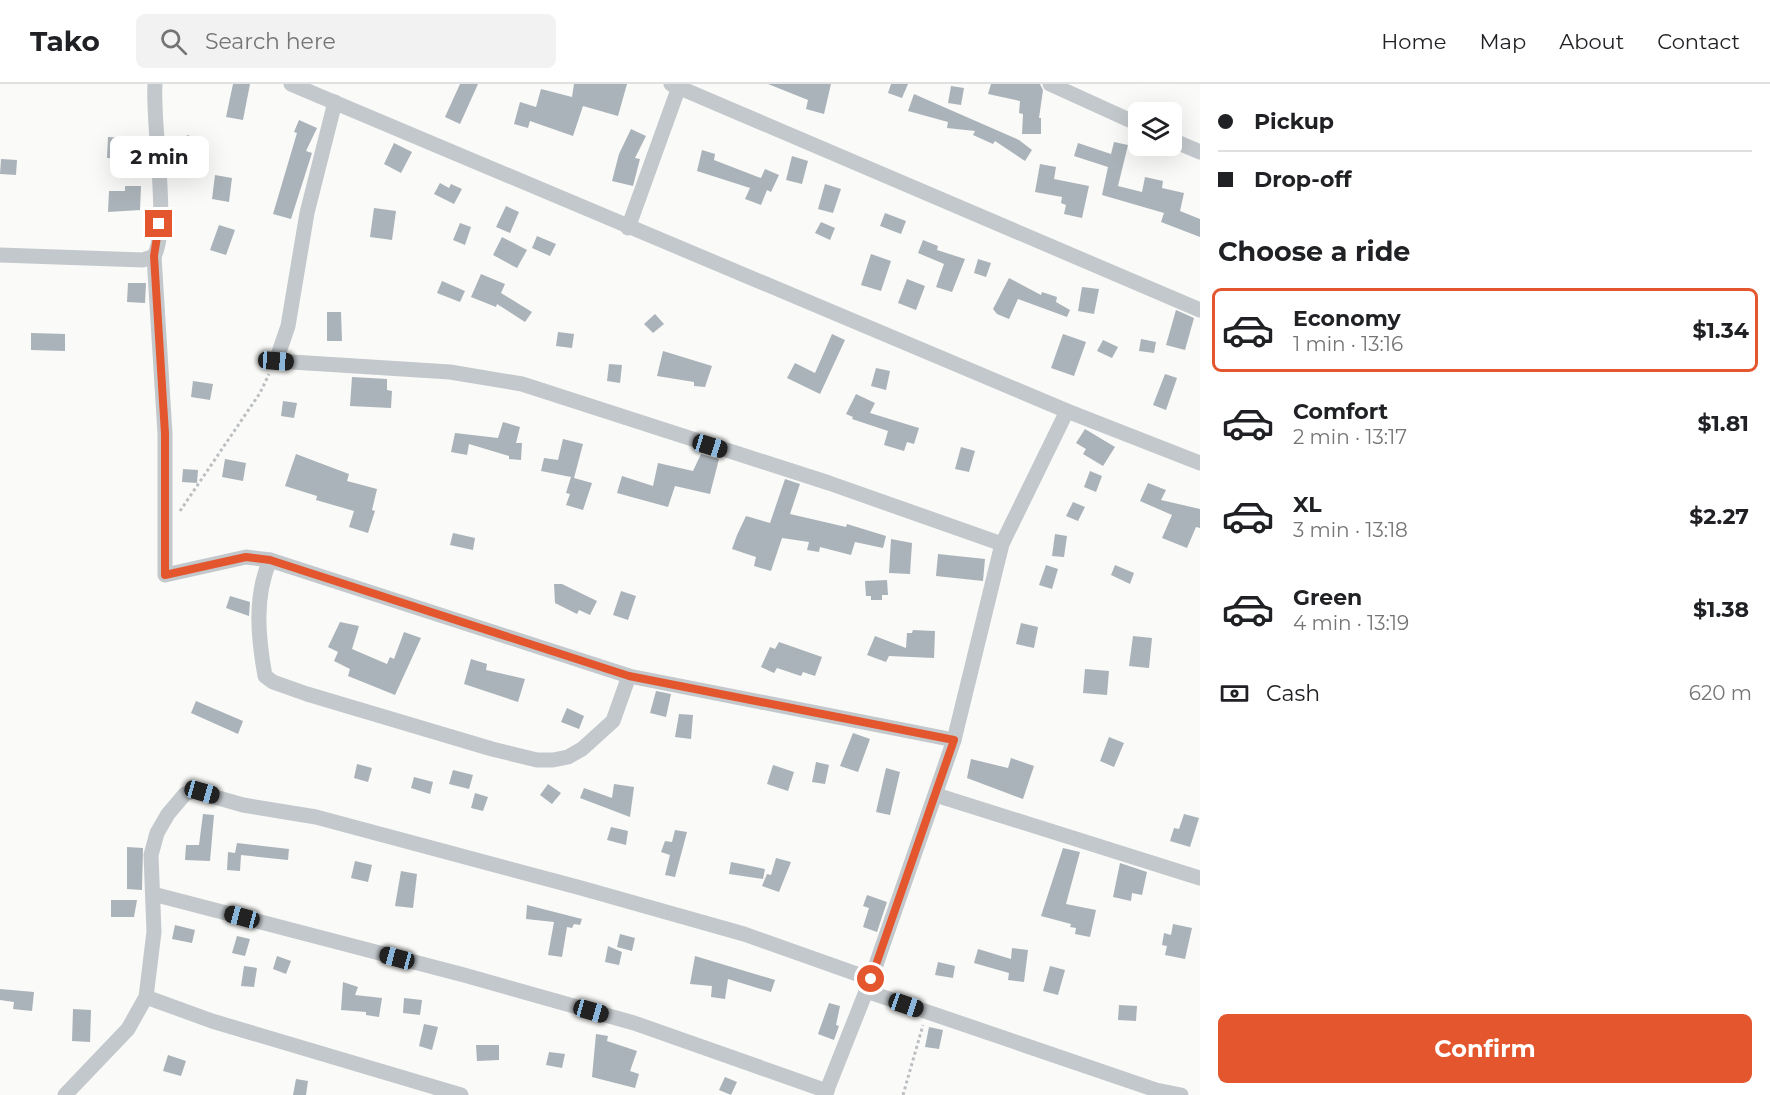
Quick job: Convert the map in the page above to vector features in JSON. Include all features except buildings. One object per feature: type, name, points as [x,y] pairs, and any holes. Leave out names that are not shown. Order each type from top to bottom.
[{"type":"street","points":[[155,84],[153,105],[158,149],[159,224],[154,256],[165,434],[163,538],[165,575],[246,557],[270,560],[629,676],[954,740]]},
{"type":"street","points":[[291,84],[1066,411],[1200,463]]},
{"type":"street","points":[[1050,84],[1128,119]]},
{"type":"street","points":[[628,228],[677,85],[1200,310]]},
{"type":"street","points":[[335,102],[307,213],[288,326],[276,361],[450,372],[522,384],[829,483],[1002,544]]},
{"type":"street","points":[[1182,145],[1200,153]]},
{"type":"street","points":[[0,255],[143,260],[154,256]]},
{"type":"street","points":[[153,894],[464,975],[622,1020],[826,1093],[868,985],[954,740],[1002,544],[1066,411]]},
{"type":"street","points":[[270,560],[262,579],[258,603],[265,676],[273,682],[307,694],[492,749],[537,760],[553,760],[568,757],[582,749],[613,721],[629,676]]},
{"type":"street","points":[[65,1095],[128,1029],[146,997],[154,932],[151,855],[157,832],[177,801],[194,790],[243,805],[315,817],[744,934],[927,1012],[1156,1090],[1181,1095]]},
{"type":"street","points":[[936,795],[1200,878]]},
{"type":"street","points":[[146,997],[212,1021],[461,1095]]},
{"type":"path","points":[[163,538],[208,466],[260,393],[276,361]]},
{"type":"path","points":[[903,1095],[927,1012]]},
{"type":"route","points":[[159,224],[157,251],[154,256],[165,434],[163,538],[165,575],[246,557],[270,560],[288,564],[591,666],[629,676],[954,740],[871,979]]}]
